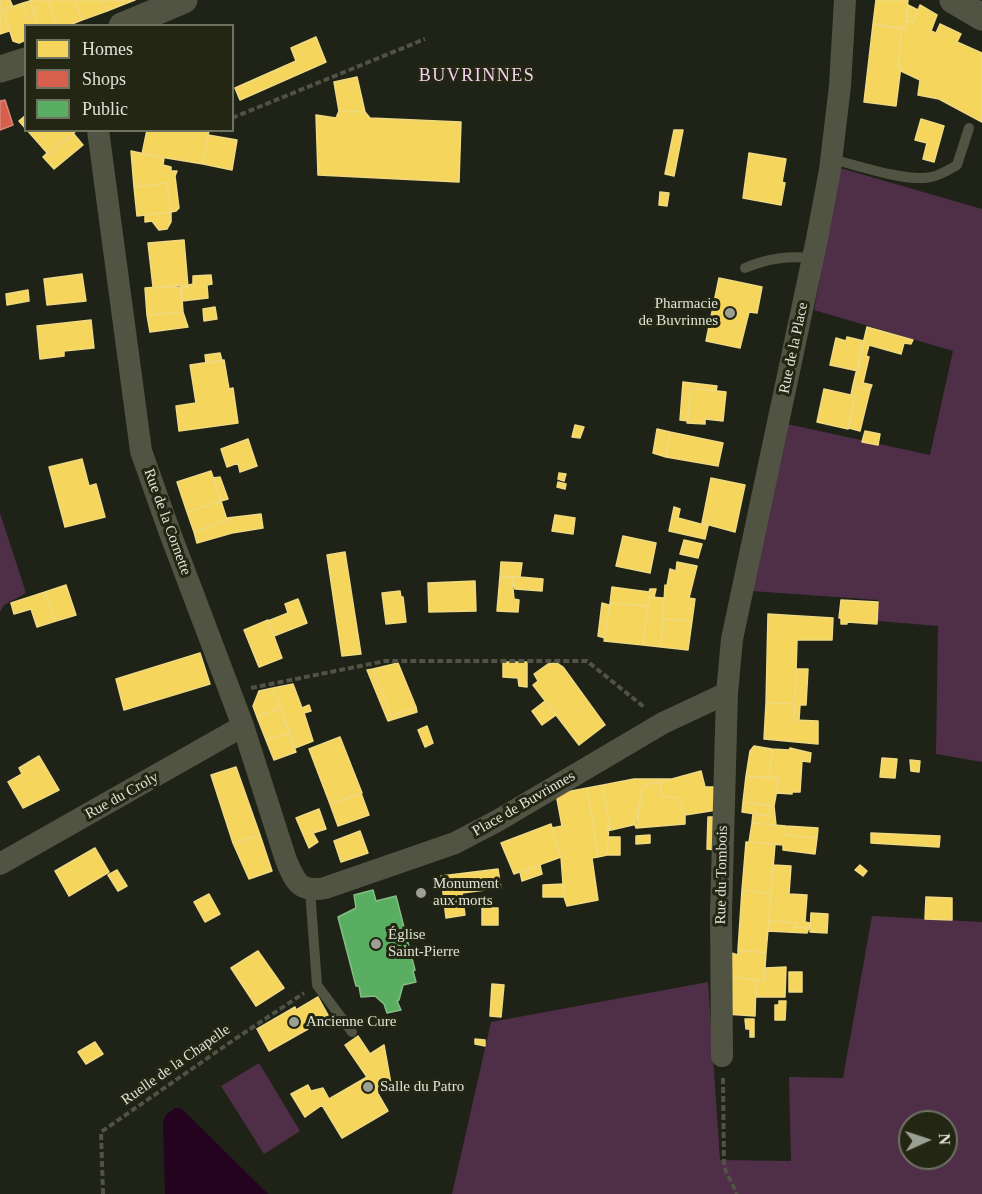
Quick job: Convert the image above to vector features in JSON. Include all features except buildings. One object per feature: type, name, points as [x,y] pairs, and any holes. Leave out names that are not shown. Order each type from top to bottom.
[{"type":"street","points":[[127,24],[184,0]]},
{"type":"street","name":"Rue de la Place","points":[[727,693],[732,639],[813,258],[831,159],[840,86],[845,0]]},
{"type":"street","points":[[953,0],[982,17]]},
{"type":"street","points":[[0,69],[24,62]]},
{"type":"street","name":"Rue de la Cornette","points":[[98,132],[141,451],[243,726],[294,878],[298,884],[310,890]]},
{"type":"street","name":"Place de Buvrinnes","points":[[310,890],[324,888],[455,843],[663,723],[727,693]]},
{"type":"street","name":"Rue du Tombois","points":[[722,1056],[721,914],[727,693]]},
{"type":"street","name":"Rue du Croly","points":[[0,864],[243,726]]},
{"type":"lane","points":[[831,159],[902,176],[924,178],[942,174],[957,165],[969,128]]},
{"type":"lane","points":[[745,268],[766,259],[813,258]]},
{"type":"lane","points":[[310,890],[316,985],[352,1032]]},
{"type":"path","points":[[234,118],[425,39]]},
{"type":"path","points":[[230,692],[385,662],[587,661],[663,723]]},
{"type":"path","name":"Ruelle de la Chapelle","points":[[103,1194],[101,1132],[316,985]]},
{"type":"path","points":[[722,1056],[724,1167],[737,1194]]},
{"type":"shaded area","points":[[840,168],[982,209],[982,762],[936,754],[938,626],[878,621],[878,600],[752,591],[787,424],[930,455],[953,351],[814,310]]},
{"type":"shaded area","points":[[0,513],[26,593],[4,605],[0,612]]},
{"type":"shaded area","points":[[872,916],[982,922],[982,1194],[452,1194],[491,1022],[708,982],[720,1160],[791,1161],[789,1077],[843,1078]]},
{"type":"shaded area","points":[[259,1063],[300,1131],[264,1154],[221,1086]]},
{"type":"shaded area","points":[[175,1108],[181,1108],[268,1194],[165,1194],[163,1121],[167,1114]]},
{"type":"place","name":"Pharmacie de Buvrinnes","points":[[730,313]]},
{"type":"place","name":"Monument aux morts","points":[[421,893]]},
{"type":"place","name":"Église Saint-Pierre","points":[[376,944]]},
{"type":"place","name":"Ancienne Cure","points":[[294,1022]]},
{"type":"place","name":"Salle du Patro","points":[[368,1087]]},
{"type":"district","name":"BUVRINNES","points":[[477,76]]}]
